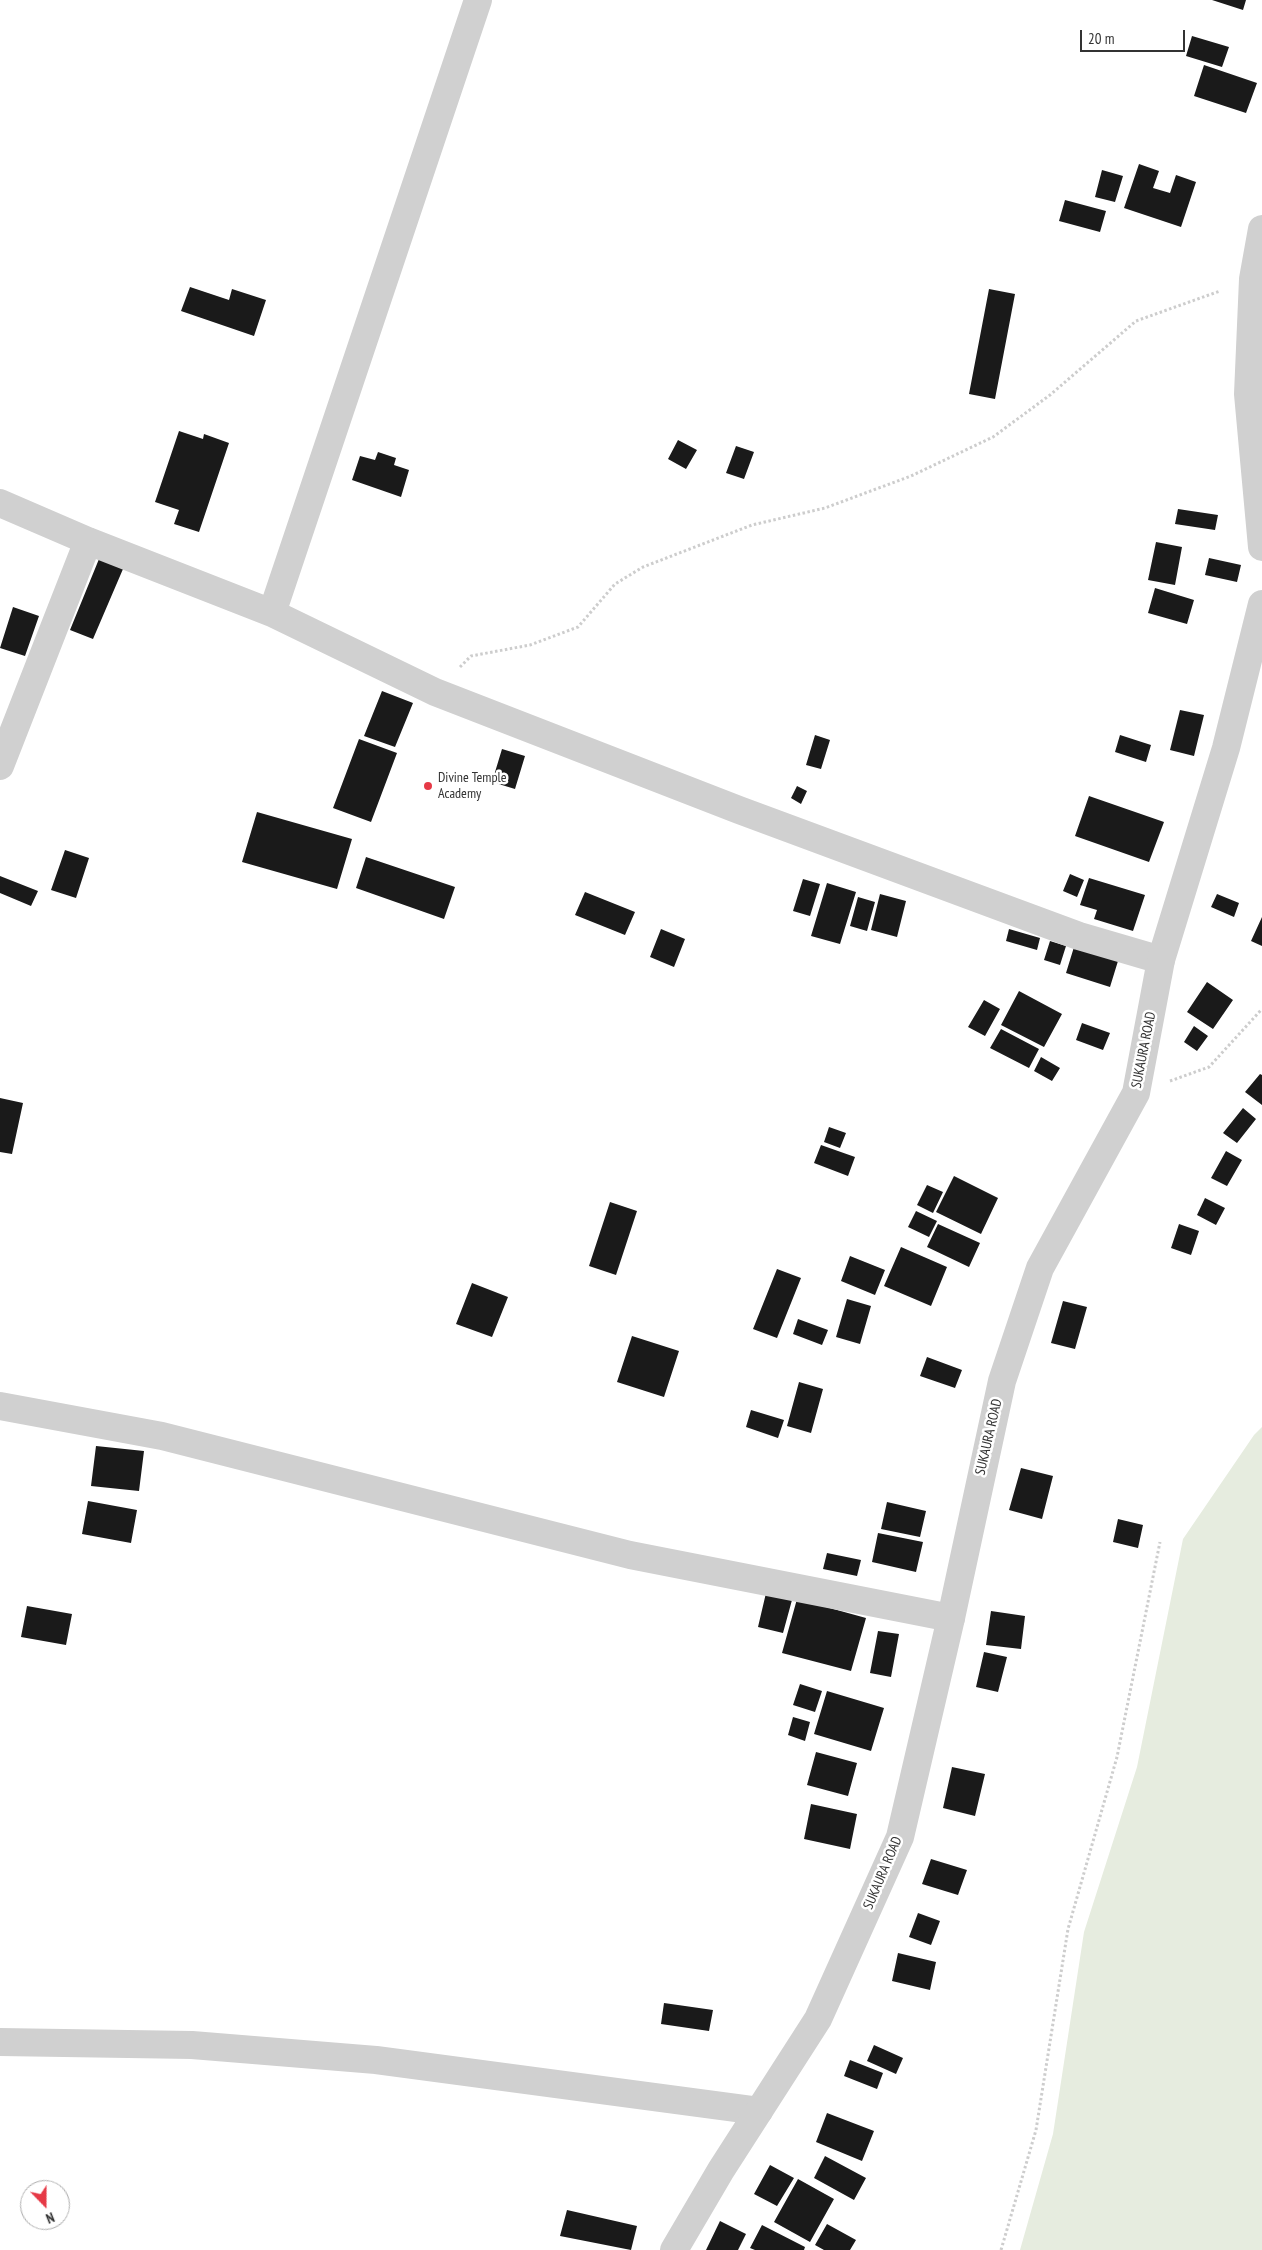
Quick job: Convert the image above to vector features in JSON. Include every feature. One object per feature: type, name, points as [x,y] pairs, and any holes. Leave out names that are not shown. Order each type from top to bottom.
[{"type":"street","points":[[272,613],[478,0]]},
{"type":"street","points":[[1262,229],[1253,279],[1248,394],[1262,547]]},
{"type":"street","points":[[0,503],[88,541],[272,613],[435,692],[739,810],[1079,936],[1161,960]]},
{"type":"street","points":[[0,766],[88,541]]},
{"type":"street","name":"SUKAURA ROAD","points":[[674,2250],[818,2019],[900,1837],[951,1618],[1002,1381],[1040,1268],[1136,1093],[1161,960],[1226,748],[1262,604]]},
{"type":"street","points":[[0,1406],[162,1436],[630,1555],[951,1618]]},
{"type":"street","points":[[0,2042],[192,2045],[376,2060],[759,2111]]},
{"type":"path","points":[[435,692],[471,656],[530,645],[578,627],[615,584],[643,567],[752,525],[825,508],[842,502],[911,476],[993,437],[1050,395],[1136,321],[1253,279]]},
{"type":"path","points":[[1136,1093],[1209,1067],[1262,1009]]},
{"type":"path","points":[[1001,2250],[1036,2130],[1068,1929],[1117,1757],[1160,1542]]},
{"type":"shaded area","points":[[1262,1427],[1262,2250],[1020,2250],[1053,2134],[1084,1932],[1137,1767],[1183,1539],[1254,1435]]},
{"type":"building","points":[[1212,0],[1246,0],[1243,10]]},
{"type":"building","points":[[1192,36],[1229,47],[1222,67],[1186,56]]},
{"type":"building","points":[[1204,65],[1257,83],[1246,113],[1194,96]]},
{"type":"building","points":[[1139,164],[1159,171],[1153,188],[1170,193],[1176,175],[1196,182],[1181,227],[1124,208]]},
{"type":"building","points":[[1102,170],[1123,176],[1115,202],[1095,197]]},
{"type":"building","points":[[1065,200],[1106,211],[1100,232],[1059,221]]},
{"type":"building","points":[[190,287],[229,300],[232,289],[266,300],[254,336],[181,311]]},
{"type":"building","points":[[989,289],[1015,294],[995,399],[969,394]]},
{"type":"building","points":[[179,431],[203,439],[204,434],[229,443],[199,532],[174,524],[179,510],[155,502]]},
{"type":"building","points":[[678,440],[697,450],[686,469],[668,459]]},
{"type":"building","points":[[736,446],[754,452],[744,479],[726,473]]},
{"type":"building","points":[[378,452],[396,458],[394,465],[409,470],[401,497],[352,480],[360,456],[375,460]]},
{"type":"building","points":[[1178,509],[1218,515],[1215,530],[1175,524]]},
{"type":"building","points":[[1156,542],[1182,547],[1175,585],[1148,580]]},
{"type":"building","points":[[1209,558],[1241,565],[1237,582],[1205,575]]},
{"type":"building","points":[[99,559],[123,569],[93,639],[70,630]]},
{"type":"building","points":[[1155,588],[1194,600],[1187,624],[1148,613]]},
{"type":"building","points":[[13,607],[39,616],[25,656],[0,648]]},
{"type":"building","points":[[382,691],[413,703],[395,747],[364,736]]},
{"type":"building","points":[[1180,710],[1204,715],[1194,756],[1170,750]]},
{"type":"building","points":[[815,735],[830,740],[821,769],[806,765]]},
{"type":"building","points":[[1120,735],[1151,745],[1146,762],[1115,752]]},
{"type":"building","points":[[359,739],[397,753],[371,822],[333,808]]},
{"type":"building","points":[[502,749],[525,756],[515,789],[492,782]]},
{"type":"building","points":[[797,786],[807,791],[801,804],[791,798]]},
{"type":"building","points":[[1089,796],[1164,822],[1149,862],[1075,836]]},
{"type":"building","points":[[257,812],[352,839],[337,889],[242,862]]},
{"type":"building","points":[[65,850],[89,858],[76,898],[51,890]]},
{"type":"building","points":[[366,857],[455,887],[444,919],[356,888]]},
{"type":"building","points":[[1070,874],[1084,880],[1077,897],[1063,891]]},
{"type":"building","points":[[0,876],[38,891],[31,906],[0,893]]},
{"type":"building","points":[[1089,878],[1145,895],[1133,931],[1094,919],[1097,910],[1080,905]]},
{"type":"building","points":[[803,879],[820,884],[810,916],[793,911]]},
{"type":"building","points":[[827,883],[856,892],[840,944],[811,936]]},
{"type":"building","points":[[585,892],[635,912],[625,935],[575,915]]},
{"type":"building","points":[[880,894],[906,901],[897,937],[871,930]]},
{"type":"building","points":[[1217,894],[1239,903],[1234,917],[1211,907]]},
{"type":"building","points":[[858,897],[875,902],[867,931],[850,926]]},
{"type":"building","points":[[1262,917],[1262,946],[1251,941]]},
{"type":"building","points":[[661,929],[685,939],[674,967],[650,957]]},
{"type":"building","points":[[1009,929],[1040,938],[1037,950],[1006,941]]},
{"type":"building","points":[[1050,941],[1066,946],[1060,965],[1044,960]]},
{"type":"building","points":[[1074,947],[1118,961],[1110,987],[1066,973]]},
{"type":"building","points":[[1207,982],[1233,1000],[1213,1029],[1187,1012]]},
{"type":"building","points":[[1019,991],[1062,1014],[1044,1047],[1001,1025]]},
{"type":"building","points":[[984,1000],[1000,1009],[985,1036],[968,1027]]},
{"type":"building","points":[[1082,1023],[1110,1033],[1103,1050],[1076,1040]]},
{"type":"building","points":[[1194,1026],[1208,1036],[1197,1051],[1184,1042]]},
{"type":"building","points":[[1001,1029],[1039,1049],[1029,1068],[990,1048]]},
{"type":"building","points":[[1041,1057],[1060,1068],[1052,1081],[1034,1071]]},
{"type":"building","points":[[1260,1074],[1262,1075],[1262,1105],[1245,1092]]},
{"type":"building","points":[[0,1098],[23,1103],[12,1154],[0,1152]]},
{"type":"building","points":[[1243,1108],[1256,1119],[1237,1143],[1223,1133]]},
{"type":"building","points":[[829,1127],[846,1133],[840,1148],[824,1142]]},
{"type":"building","points":[[821,1145],[855,1157],[848,1176],[814,1163]]},
{"type":"building","points":[[1226,1151],[1242,1160],[1227,1186],[1211,1178]]},
{"type":"building","points":[[954,1176],[998,1198],[981,1234],[936,1212]]},
{"type":"building","points":[[927,1185],[943,1192],[933,1213],[917,1205]]},
{"type":"building","points":[[1205,1198],[1225,1208],[1216,1225],[1197,1215]]},
{"type":"building","points":[[610,1202],[637,1211],[616,1275],[589,1266]]},
{"type":"building","points":[[916,1211],[937,1221],[929,1237],[908,1227]]},
{"type":"building","points":[[938,1224],[980,1243],[969,1267],[927,1247]]},
{"type":"building","points":[[1179,1224],[1199,1231],[1191,1255],[1171,1248]]},
{"type":"building","points":[[901,1247],[947,1267],[931,1306],[884,1286]]},
{"type":"building","points":[[850,1256],[885,1270],[875,1295],[841,1281]]},
{"type":"building","points":[[777,1269],[801,1278],[777,1338],[753,1329]]},
{"type":"building","points":[[472,1283],[508,1297],[492,1337],[456,1324]]},
{"type":"building","points":[[847,1299],[871,1306],[860,1344],[836,1337]]},
{"type":"building","points":[[1063,1301],[1087,1307],[1075,1349],[1051,1343]]},
{"type":"building","points":[[798,1319],[828,1330],[822,1345],[793,1334]]},
{"type":"building","points":[[632,1336],[679,1351],[664,1397],[617,1382]]},
{"type":"building","points":[[927,1357],[962,1370],[955,1388],[920,1376]]},
{"type":"building","points":[[799,1382],[823,1389],[811,1433],[787,1426]]},
{"type":"building","points":[[751,1410],[784,1420],[778,1438],[746,1427]]},
{"type":"building","points":[[96,1446],[144,1451],[139,1491],[91,1486]]},
{"type":"building","points":[[1021,1468],[1053,1476],[1042,1519],[1009,1510]]},
{"type":"building","points":[[88,1501],[137,1510],[131,1543],[82,1534]]},
{"type":"building","points":[[887,1502],[926,1511],[920,1537],[881,1529]]},
{"type":"building","points":[[1118,1519],[1143,1525],[1138,1548],[1113,1542]]},
{"type":"building","points":[[878,1533],[923,1542],[916,1572],[872,1562]]},
{"type":"building","points":[[827,1553],[861,1560],[857,1576],[823,1569]]},
{"type":"building","points":[[766,1593],[792,1600],[783,1633],[758,1627]]},
{"type":"building","points":[[797,1599],[866,1618],[851,1671],[782,1653]]},
{"type":"building","points":[[27,1606],[72,1614],[66,1645],[21,1637]]},
{"type":"building","points":[[991,1611],[1025,1616],[1021,1649],[986,1645]]},
{"type":"building","points":[[878,1631],[899,1634],[891,1677],[870,1673]]},
{"type":"building","points":[[984,1652],[1007,1657],[998,1692],[976,1687]]},
{"type":"building","points":[[800,1684],[822,1691],[815,1712],[793,1705]]},
{"type":"building","points":[[827,1691],[884,1708],[871,1751],[814,1734]]},
{"type":"building","points":[[793,1717],[810,1722],[805,1741],[788,1735]]},
{"type":"building","points":[[816,1752],[857,1763],[848,1796],[807,1785]]},
{"type":"building","points":[[952,1767],[985,1774],[975,1816],[943,1808]]},
{"type":"building","points":[[811,1804],[857,1814],[850,1849],[804,1839]]},
{"type":"building","points":[[931,1859],[967,1870],[958,1895],[922,1884]]},
{"type":"building","points":[[918,1913],[940,1921],[931,1945],[909,1937]]},
{"type":"building","points":[[898,1953],[936,1962],[930,1990],[892,1981]]},
{"type":"building","points":[[664,2003],[713,2010],[709,2031],[661,2024]]},
{"type":"building","points":[[874,2045],[903,2058],[896,2074],[867,2061]]},
{"type":"building","points":[[850,2060],[883,2073],[877,2089],[844,2076]]},
{"type":"building","points":[[827,2113],[874,2131],[862,2161],[816,2142]]},
{"type":"building","points":[[825,2156],[866,2178],[854,2200],[814,2178]]},
{"type":"building","points":[[770,2165],[794,2178],[777,2206],[754,2194]]},
{"type":"building","points":[[798,2179],[834,2199],[810,2242],[774,2222]]},
{"type":"building","points":[[567,2210],[637,2226],[631,2250],[560,2236]]},
{"type":"building","points":[[720,2221],[746,2234],[738,2250],[706,2250]]},
{"type":"building","points":[[827,2224],[856,2240],[850,2250],[824,2250],[815,2245]]},
{"type":"building","points":[[762,2225],[805,2247],[804,2250],[755,2250],[750,2248]]},
{"type":"place","name":"Divine Temple Academy","points":[[428,786]]}]
